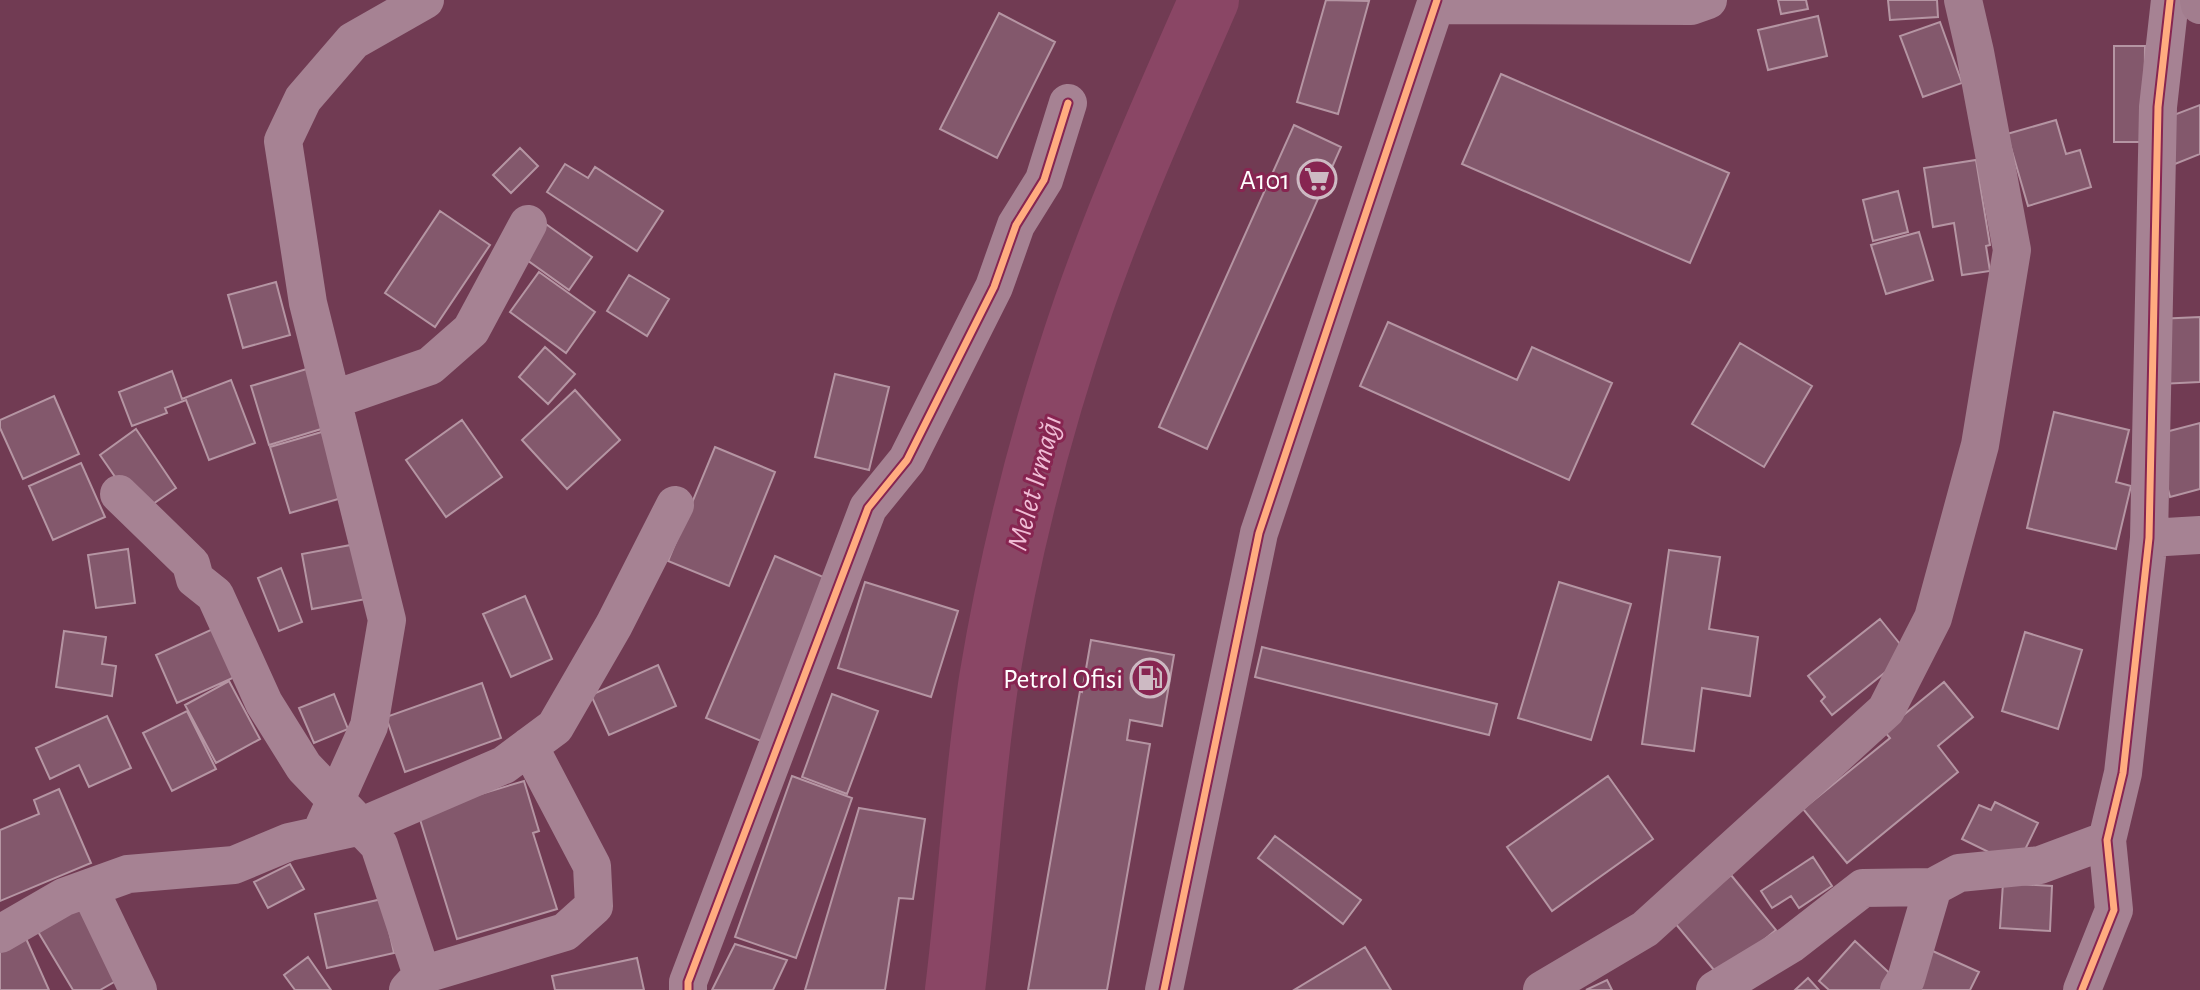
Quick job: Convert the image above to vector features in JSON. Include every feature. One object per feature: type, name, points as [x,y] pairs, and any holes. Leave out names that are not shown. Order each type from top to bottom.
[{"type":"main road","points":[[1542,990],[1645,929],[1886,710],[1933,618],[1980,445],[2012,250],[1963,0]]},
{"type":"street","points":[[349,813],[369,726],[387,620],[309,303],[282,141],[303,99],[353,41],[425,0]]},
{"type":"street","points":[[1164,990],[1259,533],[1436,3],[1691,6],[1708,0]]},
{"type":"street","points":[[2082,990],[2114,910],[2108,840],[2123,773],[2149,538],[2158,107],[2170,0]]},
{"type":"street","points":[[688,990],[688,982],[868,508],[907,460],[994,288],[1016,225],[1044,180],[1068,103]]},
{"type":"street","points":[[332,400],[430,366],[471,330],[528,224]]},
{"type":"street","points":[[119,494],[191,564],[195,579],[215,595],[264,703],[304,766],[379,845],[415,983],[565,932],[594,906],[592,866],[529,746]]},
{"type":"street","points":[[0,934],[64,897],[128,874],[233,865],[289,842],[320,835],[349,813],[504,765],[555,727],[614,625],[675,505]]},
{"type":"street","points":[[2149,538],[2200,535]]},
{"type":"street","points":[[1716,990],[1791,944],[1863,888],[1933,887],[1959,873],[2040,865],[2108,840]]},
{"type":"street","points":[[1899,990],[1906,979],[1933,887]]},
{"type":"street","points":[[89,888],[138,990]]},
{"type":"building","points":[[1326,0],[1369,1],[1338,114],[1297,102]]},
{"type":"building","points":[[1778,0],[1806,0],[1808,9],[1781,14]]},
{"type":"building","points":[[1888,0],[1937,0],[1938,17],[1890,20]]},
{"type":"building","points":[[999,13],[1055,42],[997,158],[940,129]]},
{"type":"building","points":[[1818,16],[1827,56],[1768,70],[1758,30]]},
{"type":"building","points":[[1940,22],[1962,83],[1923,97],[1900,36]]},
{"type":"building","points":[[2114,46],[2145,46],[2144,142],[2114,142]]},
{"type":"building","points":[[1501,74],[1729,173],[1690,263],[1462,164]]},
{"type":"building","points":[[2200,105],[2200,154],[2175,164],[2158,121]]},
{"type":"building","points":[[2056,120],[2066,154],[2080,150],[2091,187],[2028,206],[2007,134]]},
{"type":"building","points":[[1294,125],[1341,147],[1207,449],[1159,427]]},
{"type":"building","points":[[520,148],[538,166],[511,193],[493,175]]},
{"type":"building","points":[[1976,160],[1990,245],[1986,246],[1990,271],[1962,275],[1954,223],[1933,227],[1924,168]]},
{"type":"building","points":[[565,164],[588,178],[595,167],[663,211],[637,251],[547,192]]},
{"type":"building","points":[[1898,191],[1908,232],[1873,241],[1863,200]]},
{"type":"building","points":[[440,211],[490,245],[435,327],[385,293]]},
{"type":"building","points":[[543,222],[592,257],[569,290],[520,255]]},
{"type":"building","points":[[1919,232],[1933,280],[1886,294],[1871,245]]},
{"type":"building","points":[[539,272],[595,312],[566,353],[510,312]]},
{"type":"building","points":[[629,275],[669,299],[647,336],[607,311]]},
{"type":"building","points":[[276,282],[290,335],[243,348],[228,295]]},
{"type":"building","points":[[2200,317],[2200,382],[2160,384],[2157,319]]},
{"type":"building","points":[[1388,322],[1517,380],[1532,347],[1612,383],[1569,480],[1360,386]]},
{"type":"building","points":[[1740,343],[1812,386],[1764,467],[1692,424]]},
{"type":"building","points":[[545,347],[575,374],[548,404],[519,377]]},
{"type":"building","points":[[313,367],[331,426],[269,445],[251,386]]},
{"type":"building","points":[[172,371],[182,399],[231,380],[255,443],[209,460],[186,400],[165,408],[167,413],[132,426],[119,392]]},
{"type":"building","points":[[835,374],[889,387],[869,470],[815,457]]},
{"type":"building","points":[[575,390],[620,440],[567,489],[522,440]]},
{"type":"building","points":[[54,396],[79,454],[23,479],[0,428],[0,420]]},
{"type":"building","points":[[2054,412],[2129,430],[2116,482],[2131,486],[2116,549],[2027,528]]},
{"type":"building","points":[[462,420],[502,477],[446,517],[406,460]]},
{"type":"building","points":[[2200,423],[2200,489],[2170,497],[2154,435]]},
{"type":"building","points":[[136,429],[176,488],[140,513],[100,455]]},
{"type":"building","points":[[325,431],[345,497],[290,513],[270,447]]},
{"type":"building","points":[[715,447],[775,472],[729,586],[668,561]]},
{"type":"building","points":[[81,463],[105,517],[53,540],[29,486]]},
{"type":"building","points":[[356,544],[366,599],[312,609],[302,554]]},
{"type":"building","points":[[128,549],[135,603],[96,608],[88,555]]},
{"type":"building","points":[[1669,550],[1720,557],[1709,629],[1758,637],[1750,696],[1702,688],[1694,751],[1642,744]]},
{"type":"building","points":[[775,556],[830,580],[761,741],[706,718]]},
{"type":"building","points":[[281,568],[302,622],[279,631],[258,578]]},
{"type":"building","points":[[865,582],[958,611],[931,697],[838,668]]},
{"type":"building","points":[[1559,582],[1631,604],[1591,740],[1518,718]]},
{"type":"building","points":[[525,596],[552,659],[511,677],[483,614]]},
{"type":"building","points":[[1880,619],[1908,654],[1832,715],[1821,701],[1825,697],[1808,676]]},
{"type":"building","points":[[215,628],[237,676],[177,703],[156,655]]},
{"type":"building","points":[[64,631],[106,637],[102,664],[116,666],[112,696],[56,687]]},
{"type":"building","points":[[2025,632],[2082,650],[2058,729],[2002,711]]},
{"type":"building","points":[[1091,640],[1174,655],[1162,726],[1130,720],[1127,740],[1150,744],[1107,990],[1028,990],[1080,691],[1082,692]]},
{"type":"building","points":[[1262,647],[1497,704],[1489,735],[1255,677]]},
{"type":"building","points":[[658,665],[676,706],[609,735],[591,695]]},
{"type":"building","points":[[229,681],[260,739],[216,763],[185,705]]},
{"type":"building","points":[[1944,682],[1973,717],[1938,746],[1958,772],[1847,863],[1803,809],[1890,738],[1884,731]]},
{"type":"building","points":[[482,683],[501,738],[405,772],[386,717]]},
{"type":"building","points":[[334,694],[348,729],[314,743],[299,708]]},
{"type":"building","points":[[832,694],[878,711],[847,794],[802,777]]},
{"type":"building","points":[[187,711],[216,769],[172,791],[143,733]]},
{"type":"building","points":[[107,716],[131,768],[89,787],[79,765],[50,779],[36,748]]},
{"type":"building","points":[[792,776],[852,798],[796,958],[735,937]]},
{"type":"building","points":[[1608,776],[1653,839],[1552,911],[1507,847]]},
{"type":"building","points":[[524,781],[539,831],[533,833],[557,909],[457,939],[418,813]]},
{"type":"building","points":[[59,789],[91,863],[0,901],[0,830],[39,814],[34,800]]},
{"type":"building","points":[[1995,802],[2038,823],[2017,866],[1962,839],[1979,805],[1991,810]]},
{"type":"building","points":[[859,808],[925,819],[913,899],[899,898],[885,990],[805,990]]},
{"type":"building","points":[[1275,836],[1361,900],[1343,924],[1258,858]]},
{"type":"building","points":[[1813,857],[1832,886],[1799,908],[1791,896],[1772,908],[1761,891]]},
{"type":"building","points":[[290,864],[304,889],[268,908],[254,882]]},
{"type":"building","points":[[1731,875],[1776,930],[1719,976],[1674,922]]},
{"type":"building","points":[[2003,883],[2052,886],[2050,931],[2000,928]]},
{"type":"building","points":[[77,899],[123,977],[100,990],[73,990],[34,925]]},
{"type":"building","points":[[382,899],[394,953],[327,968],[315,914]]},
{"type":"building","points":[[24,934],[49,990],[0,990],[0,945]]},
{"type":"building","points":[[1855,941],[1897,980],[1888,990],[1829,990],[1819,981]]},
{"type":"building","points":[[735,944],[787,960],[773,990],[712,990]]},
{"type":"building","points":[[1365,947],[1391,990],[1294,990]]},
{"type":"building","points":[[1926,948],[1979,972],[1970,990],[1906,990]]},
{"type":"building","points":[[308,957],[331,990],[295,990],[284,975]]},
{"type":"building","points":[[637,958],[644,990],[555,990],[552,976]]},
{"type":"building","points":[[1808,978],[1819,990],[1795,990]]},
{"type":"building","points":[[1607,980],[1612,990],[1586,990]]},
{"type":"waterway","name":"Melet Irmağı","points":[[955,990],[989,679],[1029,490],[1054,396],[1098,265],[1209,0]]},
{"type":"cycle path","points":[[1164,990],[1259,533],[1437,0]]},
{"type":"cycle path","points":[[2082,990],[2114,910],[2107,840],[2123,773],[2149,538],[2158,107],[2170,0]]},
{"type":"cycle path","points":[[688,990],[688,982],[868,508],[907,460],[994,287],[1016,225],[1044,180],[1068,103]]},
{"type":"place","name":"A101","points":[[1317,179]]},
{"type":"place","name":"Petrol Ofisi","points":[[1150,678]]}]
